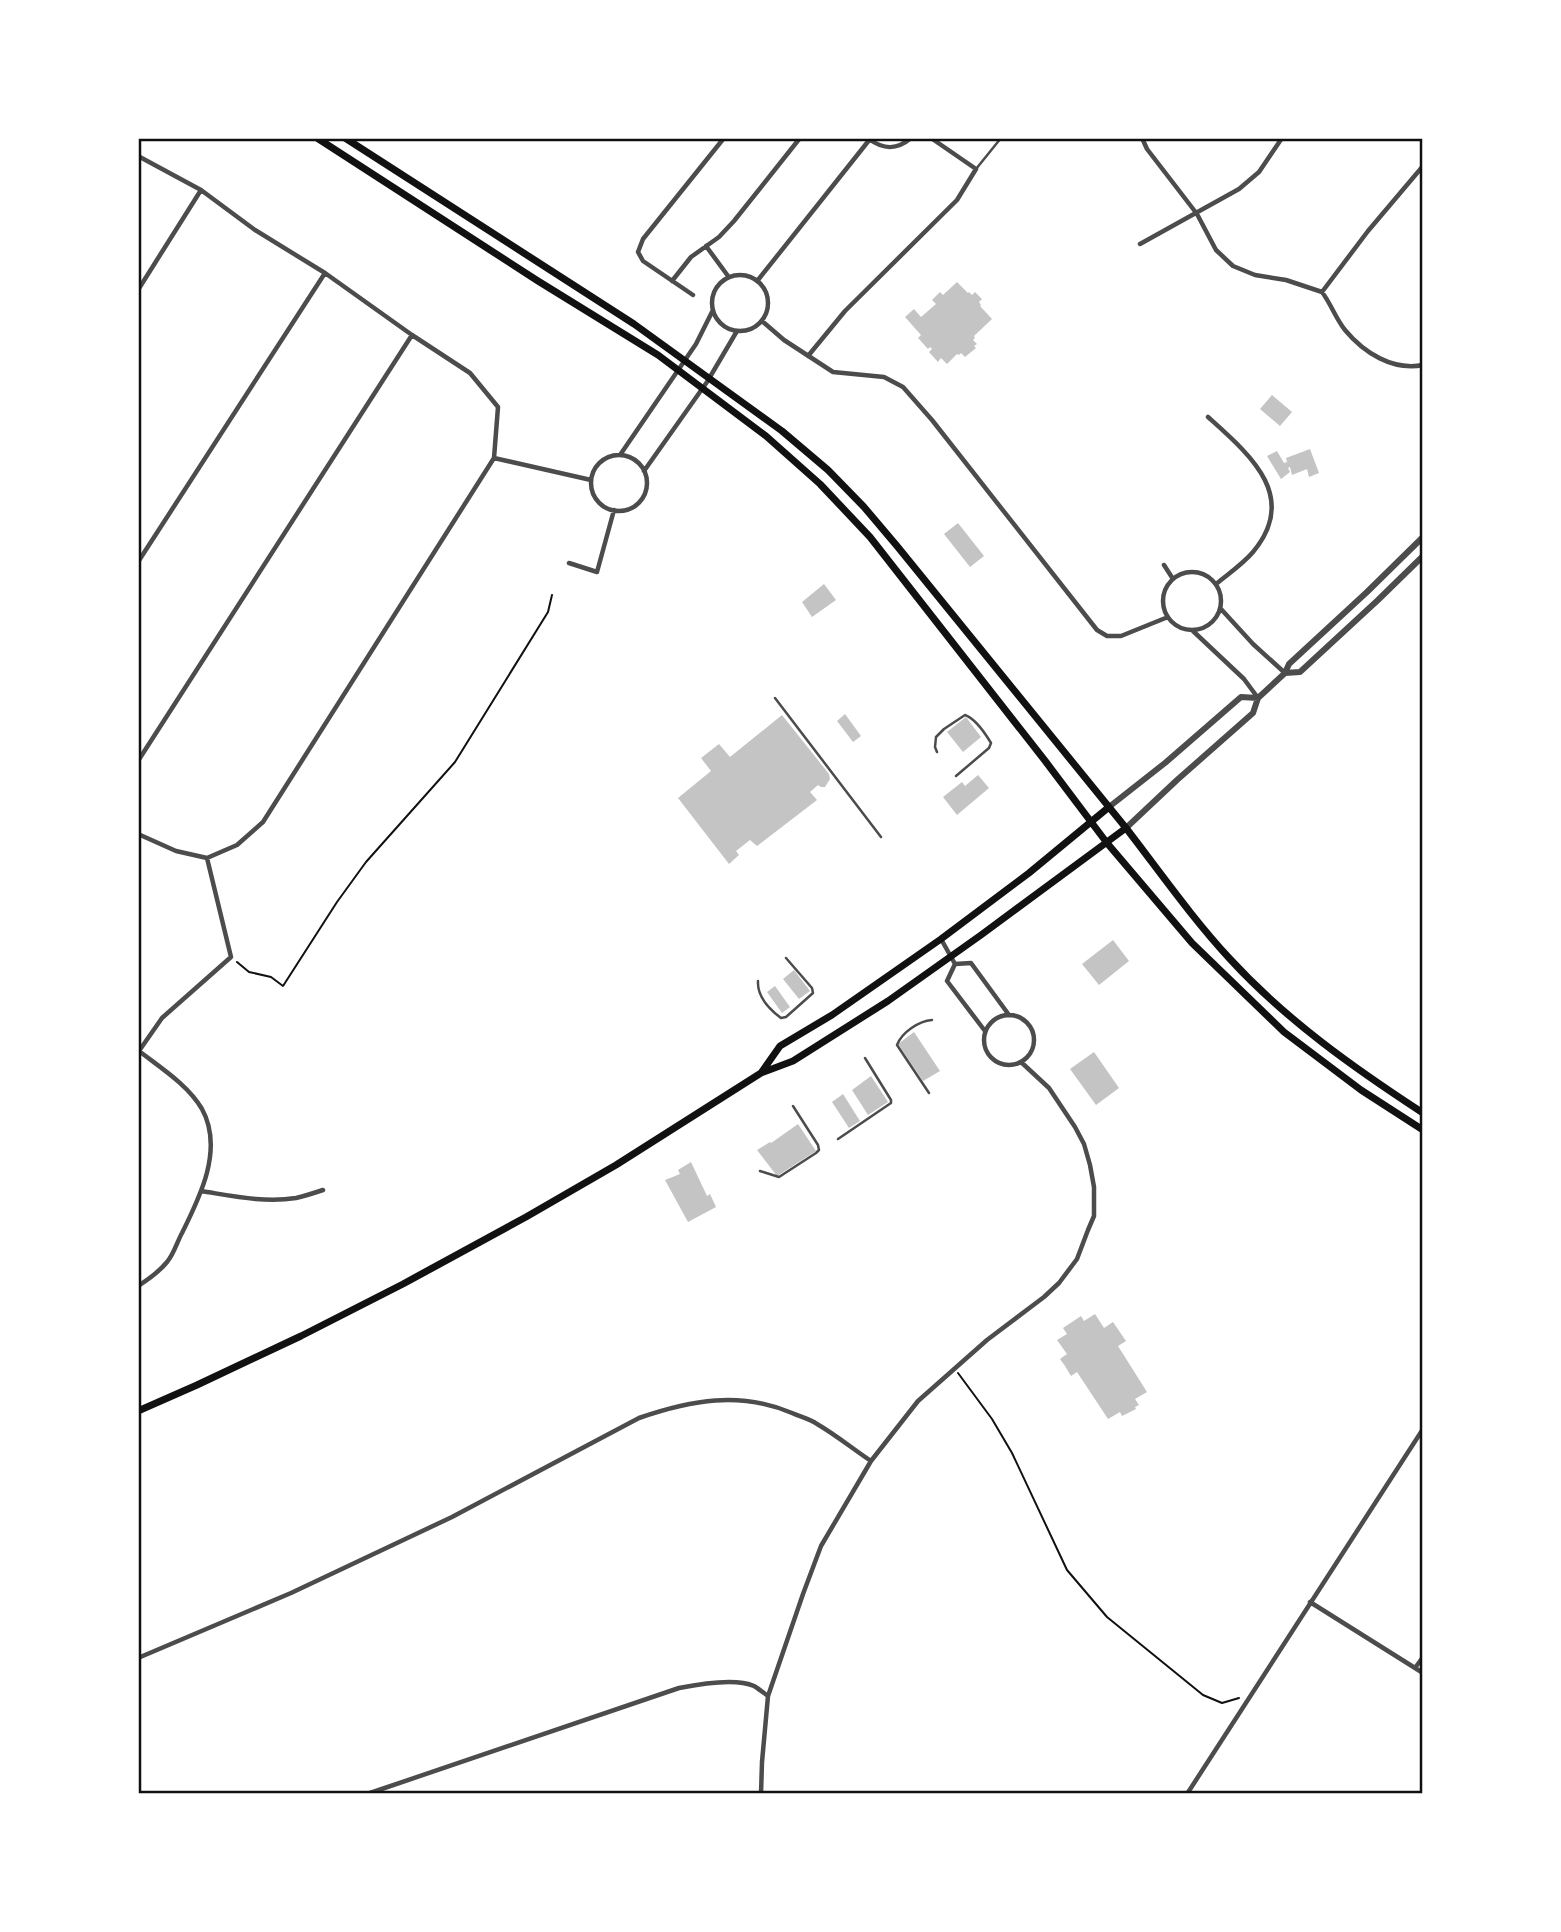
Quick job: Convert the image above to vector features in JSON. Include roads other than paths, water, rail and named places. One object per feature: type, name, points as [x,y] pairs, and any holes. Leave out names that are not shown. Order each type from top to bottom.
[{"type":"main road","points":[[317,138],[538,281],[682,365],[707,383],[820,484],[870,537],[1090,822],[1192,943],[1284,1032],[1361,1090],[1423,1130]]},
{"type":"main road","points":[[345,138],[634,324],[707,383],[782,430],[828,470],[864,507],[1231,960],[1287,1015],[1361,1073],[1423,1113]]},
{"type":"main road","points":[[761,1073],[780,1046],[941,939],[1029,873],[1109,807]]},
{"type":"main road","points":[[138,1411],[301,1336],[403,1284],[616,1165],[761,1073],[793,1061],[845,1030],[1126,828]]},
{"type":"street","points":[[693,295],[643,261],[638,252],[643,239],[723,138]]},
{"type":"street","points":[[673,281],[691,257],[719,237],[734,221],[800,138]]},
{"type":"street","points":[[758,280],[869,139],[878,145],[894,148],[911,138]]},
{"type":"street","points":[[808,356],[845,311],[957,200],[976,169],[931,138]]},
{"type":"street","points":[[1143,138],[1147,149],[1197,214],[1216,250],[1233,266],[1255,275],[1286,280],[1322,292],[1346,331],[1370,355],[1411,367],[1423,365]]},
{"type":"street","points":[[1140,244],[1239,189],[1259,172],[1282,138]]},
{"type":"street","points":[[138,156],[201,190],[255,230],[325,273],[470,373],[498,407],[494,458],[263,822],[237,845],[207,858],[176,851],[138,834]]},
{"type":"street","points":[[1322,292],[1368,231],[1423,166]]},
{"type":"street","points":[[138,290],[201,190]]},
{"type":"street","points":[[706,246],[729,276]]},
{"type":"street","points":[[138,562],[325,273]]},
{"type":"street","points":[[744,274],[758,280],[764,286],[769,304],[762,321],[751,329],[737,331],[722,324],[713,310],[716,287],[729,276],[744,274]]},
{"type":"street","points":[[620,455],[696,344],[713,310]]},
{"type":"street","points":[[762,321],[784,340],[833,372],[884,377],[903,387],[946,437],[1097,630],[1107,636],[1121,636],[1168,617]]},
{"type":"street","points":[[644,471],[707,383],[737,331]]},
{"type":"street","points":[[138,761],[412,335]]},
{"type":"street","points":[[1209,417],[1247,453],[1270,490],[1272,503],[1270,525],[1253,552],[1216,584]]},
{"type":"street","points":[[620,455],[635,460],[644,471],[647,483],[642,498],[630,508],[614,510],[603,506],[592,490],[593,473],[600,463],[611,456],[620,455]]},
{"type":"street","points":[[494,458],[591,481]]},
{"type":"street","points":[[569,563],[597,572],[614,510]]},
{"type":"street","points":[[1126,828],[1253,713],[1258,698],[1285,673],[1289,664],[1423,537]]},
{"type":"street","points":[[1221,609],[1253,645],[1285,673],[1300,672],[1423,556]]},
{"type":"street","points":[[1164,565],[1173,579]]},
{"type":"street","points":[[1191,572],[1200,573],[1216,584],[1220,592],[1221,609],[1210,625],[1192,630],[1178,627],[1168,617],[1163,604],[1173,579],[1191,572]]},
{"type":"street","points":[[1192,630],[1244,679],[1258,698]]},
{"type":"street","points":[[1109,807],[1241,697],[1258,698]]},
{"type":"street","points":[[138,1286],[153,1276],[169,1259],[201,1191],[208,1166],[211,1138],[204,1112],[192,1094],[139,1051],[163,1018],[231,957],[207,858]]},
{"type":"street","points":[[941,939],[955,964]]},
{"type":"street","points":[[955,964],[971,963],[1009,1015],[1023,1020],[1031,1028],[1034,1036],[1032,1049],[1021,1062],[1010,1065],[995,1061],[985,1046],[986,1032],[990,1024],[1009,1015]]},
{"type":"street","points":[[955,964],[947,981],[986,1032]]},
{"type":"street","points":[[761,1794],[768,1696],[821,1546],[871,1461],[918,1401],[987,1340],[1059,1283],[1077,1259],[1094,1216],[1094,1187],[1084,1144],[1049,1088],[1021,1062]]},
{"type":"street","points":[[201,1191],[272,1200],[323,1190]]},
{"type":"street","points":[[138,1658],[291,1592],[452,1517],[639,1418],[671,1407],[727,1400],[772,1405],[816,1423],[871,1461]]},
{"type":"street","points":[[1187,1794],[1423,1429]]},
{"type":"street","points":[[1310,1602],[1423,1673]]},
{"type":"street","points":[[1415,1668],[1423,1657]]},
{"type":"street","points":[[367,1794],[679,1688],[703,1683],[728,1683],[753,1686],[768,1696]]},
{"type":"lane","points":[[976,169],[1001,138]]},
{"type":"lane","points":[[775,698],[881,837]]},
{"type":"lane","points":[[937,751],[936,737],[965,715],[970,716],[988,738],[991,743],[989,748],[956,776]]},
{"type":"lane","points":[[758,981],[757,989],[764,1000],[781,1018],[786,1017],[813,993],[812,988],[786,958]]},
{"type":"lane","points":[[929,1093],[897,1045],[902,1035],[925,1020],[932,1020]]},
{"type":"lane","points":[[838,1139],[891,1103],[865,1058]]},
{"type":"lane","points":[[760,1171],[779,1177],[818,1150],[793,1106]]}]
